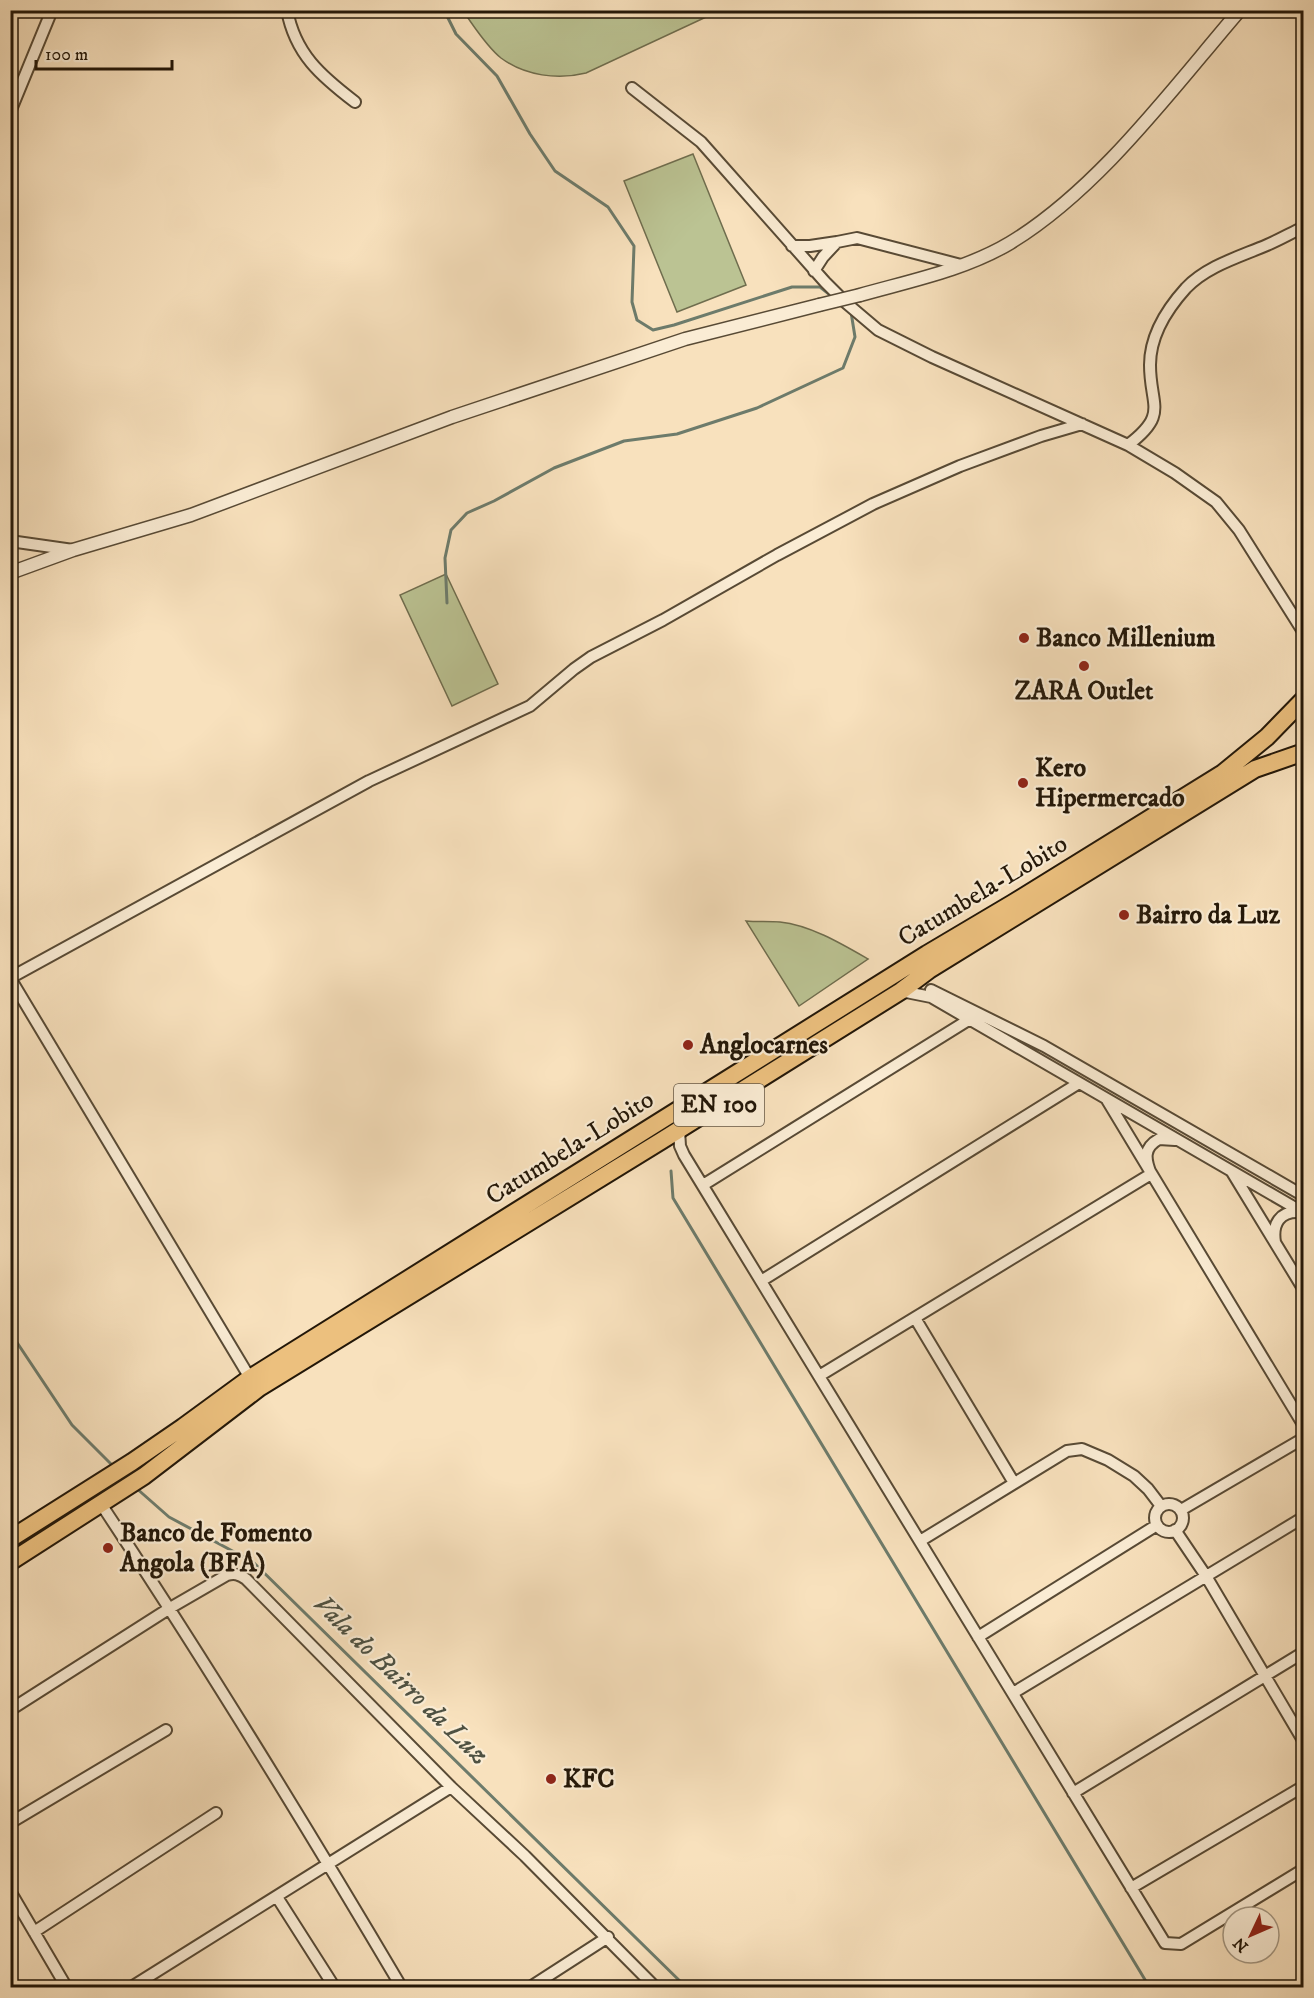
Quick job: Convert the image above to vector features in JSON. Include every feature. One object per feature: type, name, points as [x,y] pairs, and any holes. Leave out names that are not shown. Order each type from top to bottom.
[{"type":"main road","name":"Catumbela-Lobito","points":[[10,1539],[132,1462],[250,1378],[927,954],[1014,903],[1223,773],[1267,737],[1304,699]]},
{"type":"main road","name":"Catumbela-Lobito","points":[[10,1562],[119,1494],[259,1388],[661,1142],[901,991],[926,972],[1255,769],[1304,752]]},
{"type":"street","points":[[10,112],[52,10]]},
{"type":"street","points":[[287,10],[291,29],[309,62],[355,102]]},
{"type":"street","points":[[10,573],[73,550],[191,515],[452,417],[685,339],[860,296],[961,265],[1009,243],[1057,210],[1114,156],[1240,10]]},
{"type":"street","points":[[632,88],[701,142],[814,271],[878,330],[932,357],[1128,445],[1175,473],[1216,502],[1228,515],[1304,633]]},
{"type":"street","points":[[1128,445],[1147,429],[1153,420],[1155,402],[1150,363],[1152,342],[1160,324],[1187,287],[1202,275],[1230,260],[1269,245],[1304,227]]},
{"type":"street","points":[[792,246],[810,246],[857,238],[961,265]]},
{"type":"street","points":[[814,271],[837,242]]},
{"type":"street","points":[[250,1378],[10,978],[369,781],[530,706],[591,657],[663,620],[873,504],[960,466],[1041,436],[1082,424]]},
{"type":"street","points":[[10,541],[73,550]]},
{"type":"street","points":[[926,972],[931,990],[938,1001]]},
{"type":"street","points":[[931,990],[1044,1046],[1304,1196]]},
{"type":"street","points":[[901,991],[925,995],[938,1001],[1303,1213]]},
{"type":"street","points":[[703,1185],[970,1019]]},
{"type":"street","points":[[761,1281],[1079,1083]]},
{"type":"street","points":[[1106,1098],[1304,1426]]},
{"type":"street","points":[[679,1130],[680,1146],[684,1155],[1165,1943],[1181,1944],[1304,1869]]},
{"type":"street","points":[[1151,1174],[1146,1159],[1147,1149],[1153,1142],[1166,1138],[1180,1142]]},
{"type":"street","points":[[661,1142],[679,1150],[684,1155]]},
{"type":"street","points":[[1231,1171],[1304,1290]]},
{"type":"street","points":[[819,1376],[1151,1174]]},
{"type":"street","points":[[1276,1245],[1274,1225],[1279,1218],[1288,1212],[1303,1213]]},
{"type":"street","points":[[915,1318],[1014,1484]]},
{"type":"street","points":[[1181,1510],[1304,1438]]},
{"type":"street","points":[[920,1541],[1067,1451],[1082,1449],[1108,1460],[1134,1476],[1161,1506]]},
{"type":"street","points":[[101,1504],[170,1608],[329,1864],[402,1988]]},
{"type":"street","points":[[1174,1505],[1181,1510],[1183,1515],[1181,1524],[1175,1530],[1163,1530],[1158,1525],[1155,1517],[1161,1506],[1174,1505]]},
{"type":"street","points":[[1013,1693],[1304,1517]]},
{"type":"street","points":[[978,1637],[1158,1525]]},
{"type":"street","points":[[1175,1530],[1206,1576],[1304,1742]]},
{"type":"street","points":[[10,1710],[226,1575],[233,1573],[243,1576],[451,1787],[525,1856],[657,1988]]},
{"type":"street","points":[[1073,1793],[1304,1652]]},
{"type":"street","points":[[10,1823],[166,1730]]},
{"type":"street","points":[[1131,1888],[1304,1786]]},
{"type":"street","points":[[130,1988],[451,1787]]},
{"type":"street","points":[[34,1932],[216,1813]]},
{"type":"street","points":[[10,1890],[67,1988]]},
{"type":"street","points":[[277,1897],[334,1988]]},
{"type":"street","points":[[529,1988],[608,1937]]},
{"type":"green space","points":[[463,11],[719,11],[586,73],[553,76],[531,73],[501,58],[480,36]]},
{"type":"green space","points":[[693,154],[746,285],[677,312],[624,181]]},
{"type":"green space","points":[[446,574],[498,684],[452,706],[400,595]]},
{"type":"green space","points":[[746,921],[780,922],[803,927],[826,936],[868,959],[799,1006]]},
{"type":"waterway","points":[[444,10],[456,34],[497,76],[530,134],[555,171],[608,207],[634,246],[632,302],[637,320],[653,330],[792,287],[820,287],[834,298]]},
{"type":"waterway","points":[[447,603],[445,558],[451,530],[467,513],[554,468],[624,441],[677,434],[757,408],[843,368],[855,337],[851,312]]},
{"type":"waterway","points":[[671,1171],[673,1198],[1150,1988]]},
{"type":"waterway","name":"Vala do Bairro da Luz","points":[[10,1332],[72,1425],[113,1466]]},
{"type":"waterway","name":"Vala do Bairro da Luz","points":[[135,1487],[169,1517],[253,1562],[687,1988]]},
{"type":"place","name":"Banco Millenium","points":[[1024,638]]},
{"type":"place","name":"ZARA Outlet","points":[[1084,666]]},
{"type":"place","name":"Kero Hipermercado","points":[[1023,783]]},
{"type":"place","name":"Bairro da Luz","points":[[1124,915]]},
{"type":"place","name":"Anglocarnes","points":[[688,1045]]},
{"type":"place","name":"Banco de Fomento Angola (BFA)","points":[[108,1548]]},
{"type":"place","name":"KFC","points":[[551,1779]]}]
